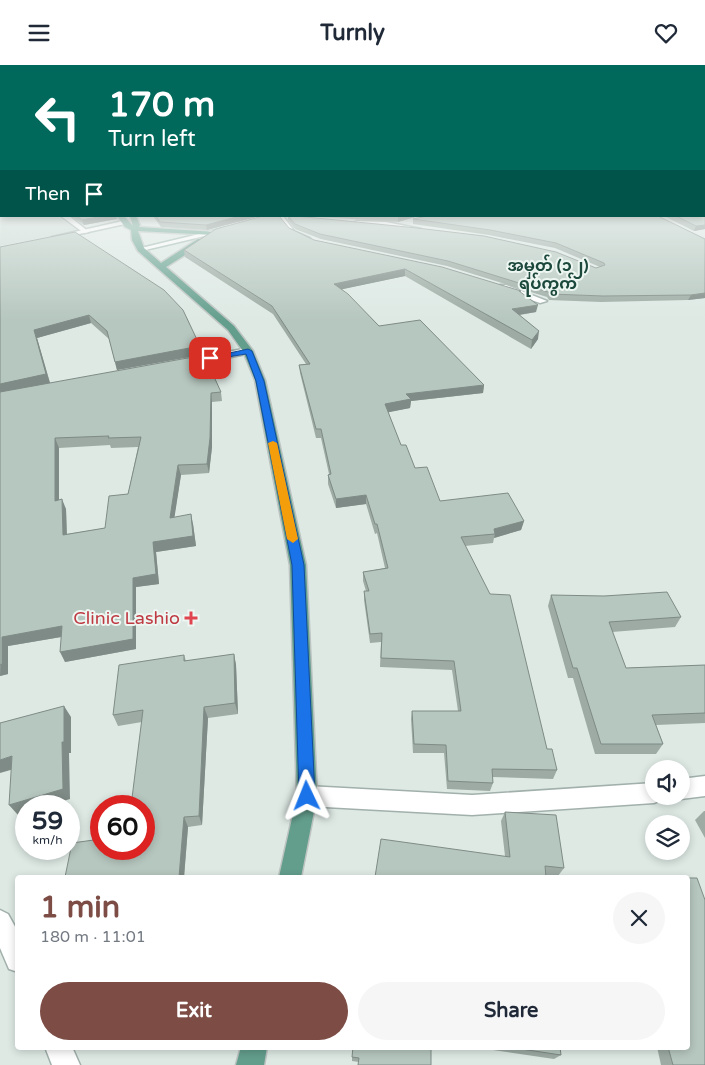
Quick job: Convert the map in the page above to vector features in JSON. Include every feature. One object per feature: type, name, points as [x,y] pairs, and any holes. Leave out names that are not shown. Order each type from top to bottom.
[{"type":"main road","points":[[131,228],[141,249],[231,328],[248,351],[260,381],[298,565],[307,796],[290,875]]},
{"type":"main road","points":[[176,228],[214,233]]},
{"type":"main road","points":[[160,267],[214,233]]},
{"type":"main road","points":[[250,1065],[253,1050]]},
{"type":"street","points":[[80,228],[86,232]]},
{"type":"street","points":[[48,239],[103,228]]},
{"type":"street","points":[[141,249],[232,228]]},
{"type":"street","points":[[288,228],[292,232],[318,243]]},
{"type":"street","points":[[414,228],[424,229]]},
{"type":"street","points":[[495,284],[543,301]]},
{"type":"street","points":[[172,365],[248,351]]},
{"type":"street","points":[[690,788],[705,785]]},
{"type":"street","points":[[307,796],[472,805],[645,794]]},
{"type":"street","points":[[0,922],[15,954]]},
{"type":"street","points":[[59,1050],[66,1065]]},
{"type":"shaded area","points":[[0,228],[74,228],[79,231],[0,246]]},
{"type":"building","points":[[289,228],[314,240],[442,267],[521,291],[519,291],[538,305],[512,309],[539,331],[532,340],[405,269],[334,284],[348,294],[379,326],[420,320],[484,385],[406,394],[411,399],[385,404],[401,445],[406,445],[415,468],[427,467],[440,501],[508,493],[524,521],[494,529],[495,534],[461,537],[490,594],[510,595],[547,749],[552,749],[557,770],[492,769],[493,783],[448,781],[446,745],[414,744],[412,711],[461,711],[454,661],[381,658],[382,633],[370,634],[364,591],[369,591],[363,572],[388,568],[377,524],[375,524],[366,495],[336,499],[328,475],[331,474],[321,429],[316,429],[299,365],[310,364],[272,306],[184,250],[216,229]]},
{"type":"building","points":[[304,228],[414,228],[484,236],[556,252],[596,268],[605,265],[556,243],[474,228],[682,228],[705,239],[705,293],[691,295],[603,296],[550,294],[448,261],[320,234]]},
{"type":"building","points":[[75,232],[164,290],[183,310],[200,346],[115,362],[107,331],[89,315],[34,330],[46,374],[0,384],[0,247]]},
{"type":"building","points":[[204,355],[221,392],[211,393],[210,438],[207,464],[178,465],[170,518],[191,514],[193,536],[153,542],[156,574],[133,578],[133,639],[60,652],[62,626],[2,637],[2,664],[0,665],[0,392]],"holes":[[[109,436],[108,438],[141,437],[128,494],[109,496],[105,528],[63,535],[62,499],[55,501],[55,438]]]},
{"type":"building","points":[[667,592],[681,617],[609,622],[626,668],[705,665],[705,713],[652,715],[663,744],[601,744],[577,668],[573,668],[551,595],[604,596]]},
{"type":"building","points":[[234,654],[235,703],[204,707],[199,816],[184,817],[179,875],[65,875],[68,860],[80,860],[80,842],[90,841],[90,860],[155,860],[155,795],[132,795],[143,710],[113,715],[119,665],[184,655],[184,661]]},
{"type":"building","points":[[64,706],[64,742],[62,742],[63,789],[43,795],[15,795],[15,803],[9,805],[12,756],[0,760],[0,723]]},
{"type":"building","points":[[505,812],[556,815],[564,868],[545,866],[546,875],[375,875],[381,839],[510,857]]},
{"type":"building","points":[[690,878],[697,878],[705,900],[705,1065],[673,1065],[669,1050],[690,1050]]},
{"type":"building","points":[[353,1050],[431,1050],[431,1065],[358,1065],[359,1058],[352,1057]]},
{"type":"building","points":[[528,1050],[560,1050],[561,1055]]},
{"type":"slow traffic","points":[[273,443],[293,539]]},
{"type":"place","name":"Clinic Lashio","points":[[191,618]]},
{"type":"district","name":"အမှတ် (၁၂) ရပ်ကွက်","points":[[548,274]]},
{"type":"route","points":[[210,358],[248,351],[260,381],[298,565],[307,796]]}]
